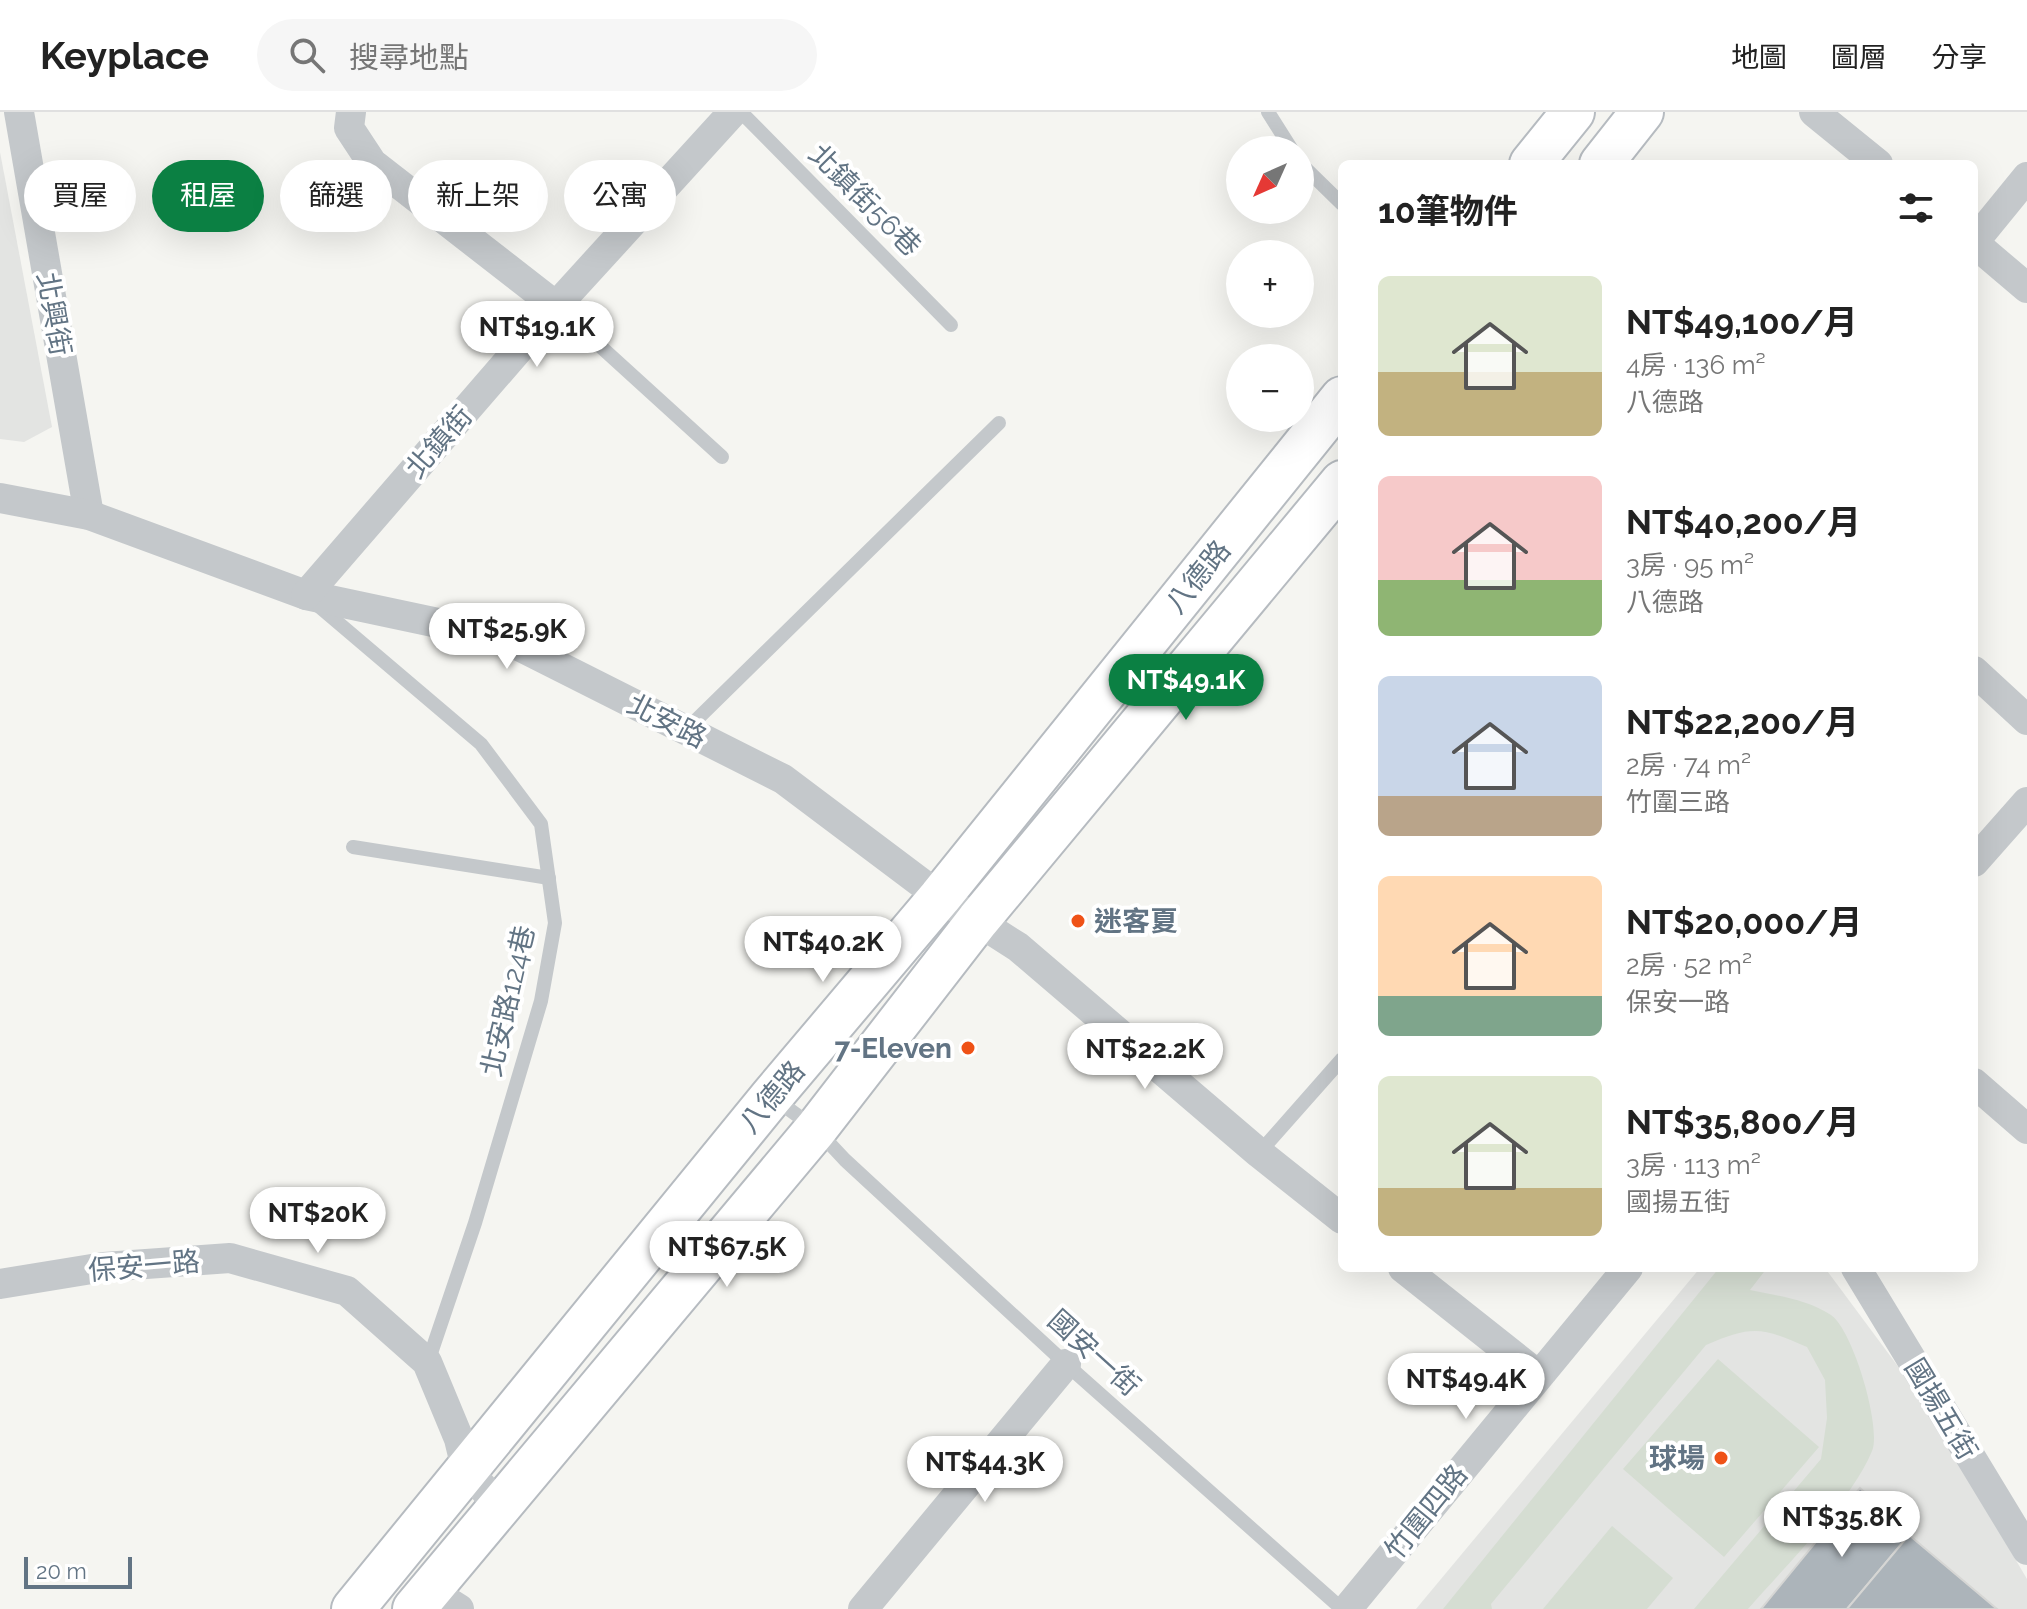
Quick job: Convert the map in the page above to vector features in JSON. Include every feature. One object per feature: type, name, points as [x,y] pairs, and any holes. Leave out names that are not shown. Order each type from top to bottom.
[{"type":"street","name":"北興街","points":[[19,112],[89,515]]},
{"type":"street","points":[[351,112],[349,128],[372,163],[556,306]]},
{"type":"street","name":"北鎮街","points":[[306,595],[556,306],[733,112]]},
{"type":"street","points":[[1534,160],[1573,112]]},
{"type":"street","points":[[1604,160],[1642,112]]},
{"type":"street","points":[[1814,112],[1873,160]]},
{"type":"street","points":[[1978,237],[2027,177]]},
{"type":"street","points":[[1978,245],[2027,288]]},
{"type":"street","name":"八德路","points":[[353,1609],[771,1097],[940,897],[1338,403]]},
{"type":"street","name":"八德路","points":[[434,1603],[501,1509],[816,1129],[978,920],[1338,487]]},
{"type":"street","name":"北安路","points":[[0,498],[89,515],[306,595],[499,636],[783,779],[940,897],[1018,947],[1259,1153],[1338,1216]]},
{"type":"street","points":[[1978,675],[2027,720]]},
{"type":"street","points":[[1978,857],[2027,802]]},
{"type":"street","points":[[1978,1086],[2027,1129]]},
{"type":"street","name":"保安一路","points":[[0,1284],[104,1267],[230,1258],[347,1291],[427,1362],[459,1439],[466,1468],[501,1509]]},
{"type":"street","points":[[1408,1272],[1538,1375]]},
{"type":"street","name":"竹圍四路","points":[[1344,1609],[1625,1272]]},
{"type":"street","name":"國揚五街","points":[[1858,1272],[2027,1550]]},
{"type":"street","points":[[863,1609],[1066,1364]]},
{"type":"lane","name":"北鎮街56巷","points":[[741,112],[951,325]]},
{"type":"lane","points":[[1268,112],[1283,136]]},
{"type":"lane","points":[[1314,177],[1338,200]]},
{"type":"lane","points":[[556,306],[722,457]]},
{"type":"lane","points":[[685,731],[999,423]]},
{"type":"lane","name":"北安路124巷","points":[[306,595],[481,744],[541,824],[555,923],[541,1001],[475,1223],[427,1362]]},
{"type":"lane","points":[[353,847],[549,878]]},
{"type":"lane","points":[[1259,1153],[1338,1064]]},
{"type":"lane","name":"國安一街","points":[[771,1097],[816,1129],[845,1160],[1066,1364],[1344,1609]]},
{"type":"shaded area","points":[[0,152],[52,427],[24,442],[0,439]]},
{"type":"shaded area","points":[[1697,1272],[1828,1272],[1917,1392],[2027,1579],[2027,1609],[1416,1609]]},
{"type":"shaded area","points":[[1716,1272],[1764,1272],[1750,1290],[1812,1305],[1831,1315],[1839,1324],[1864,1380],[1873,1422],[1872,1451],[1833,1512],[1748,1609],[1694,1609],[1821,1459],[1827,1418],[1825,1380],[1807,1347],[1779,1335],[1757,1331],[1735,1334],[1706,1345],[1491,1604],[1492,1609],[1443,1609]]},
{"type":"shaded area","name":"球場","points":[[1718,1359],[1819,1447],[1724,1557],[1623,1469]]},
{"type":"shaded area","name":"球場","points":[[1612,1526],[1673,1578],[1647,1609],[1543,1609]]},
{"type":"building","points":[[1860,1488],[1909,1535],[1847,1609],[1761,1609]]},
{"type":"building","points":[[1909,1535],[1997,1609],[1847,1609]]},
{"type":"place","name":"迷客夏","points":[[1078,921]]},
{"type":"place","name":"7-Eleven","points":[[968,1048]]},
{"type":"place","name":"球場","points":[[1721,1458]]}]
